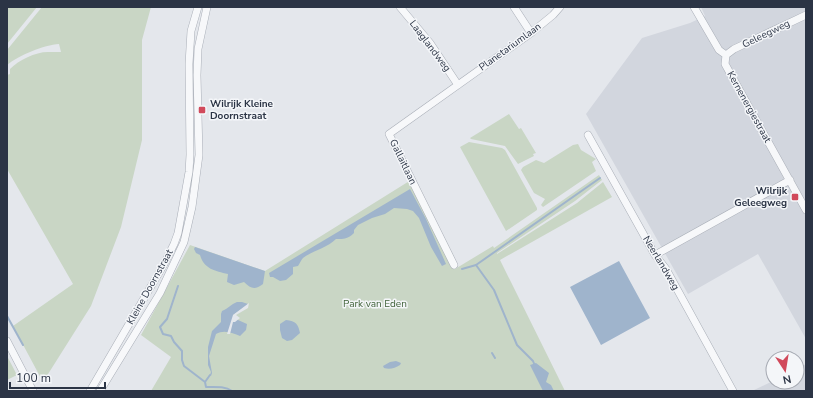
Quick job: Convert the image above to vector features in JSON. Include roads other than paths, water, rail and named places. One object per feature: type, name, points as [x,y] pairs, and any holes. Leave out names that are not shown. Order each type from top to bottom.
[{"type":"street","name":"Kleine Doornstraat","points":[[90,391],[164,264],[178,233],[189,172],[189,64],[192,31],[198,7]]},
{"type":"street","name":"Kleine Doornstraat","points":[[100,391],[160,293],[184,242],[192,207],[199,154],[197,75],[198,49],[207,7]]},
{"type":"street","name":"Laaglandweg","points":[[400,7],[430,43],[458,85]]},
{"type":"street","points":[[514,7],[531,33]]},
{"type":"street","name":"Planetariumlaan","points":[[458,85],[531,33],[553,15],[560,7]]},
{"type":"street","name":"Kernenergiestraat","points":[[694,7],[719,50],[726,55],[725,64],[806,210]]},
{"type":"street","name":"Geleegweg","points":[[726,55],[806,15]]},
{"type":"street","name":"Gallaitlaan","points":[[454,266],[389,134],[458,85]]},
{"type":"street","name":"Neerlandweg","points":[[588,136],[666,270],[733,391]]},
{"type":"street","points":[[656,255],[790,180]]},
{"type":"street","points":[[7,341],[10,353],[32,391]]},
{"type":"water","points":[[410,189],[426,219],[446,264],[442,266],[431,247],[419,218],[413,211],[394,208],[385,214],[372,218],[358,225],[354,230],[354,233],[348,238],[336,239],[329,245],[303,258],[298,266],[293,267],[293,274],[286,280],[280,281],[270,277],[269,273]]},
{"type":"water","points":[[195,247],[265,271],[263,284],[253,288],[244,282],[234,285],[227,282],[228,274],[211,269],[207,266],[200,255],[196,253],[194,249]]},
{"type":"water","points":[[619,261],[650,318],[601,345],[570,287]]},
{"type":"water","points":[[237,302],[248,304],[233,315],[238,320],[247,324],[246,330],[240,336],[225,332],[216,334],[209,356],[212,373],[211,376],[208,365],[208,347],[212,331],[221,322],[222,311]]},
{"type":"water","points":[[286,320],[292,321],[296,324],[300,333],[292,340],[287,341],[282,338],[280,330],[280,324]]},
{"type":"water","points":[[396,361],[401,363],[394,368],[386,369],[383,366],[390,362]]},
{"type":"water","points":[[536,363],[549,373],[546,382],[551,385],[554,391],[543,391],[530,365]]},
{"type":"waterway","points":[[462,269],[476,265],[600,178]]},
{"type":"waterway","points":[[476,265],[494,290],[517,345],[533,361],[535,366]]},
{"type":"waterway","points":[[178,286],[167,319],[160,327],[163,334],[171,336],[182,351],[184,366],[205,382]]},
{"type":"waterway","points":[[7,316],[23,345]]},
{"type":"waterway","points":[[492,353],[495,358]]},
{"type":"waterway","points":[[210,375],[205,382],[206,387],[223,388],[232,391]]},
{"type":"place","name":"Wilrijk Kleine Doornstraat","points":[[202,110]]},
{"type":"place","name":"Wilrijk Geleegweg","points":[[795,197]]},
{"type":"park label","name":"Park van Eden","points":[[375,304]]}]
